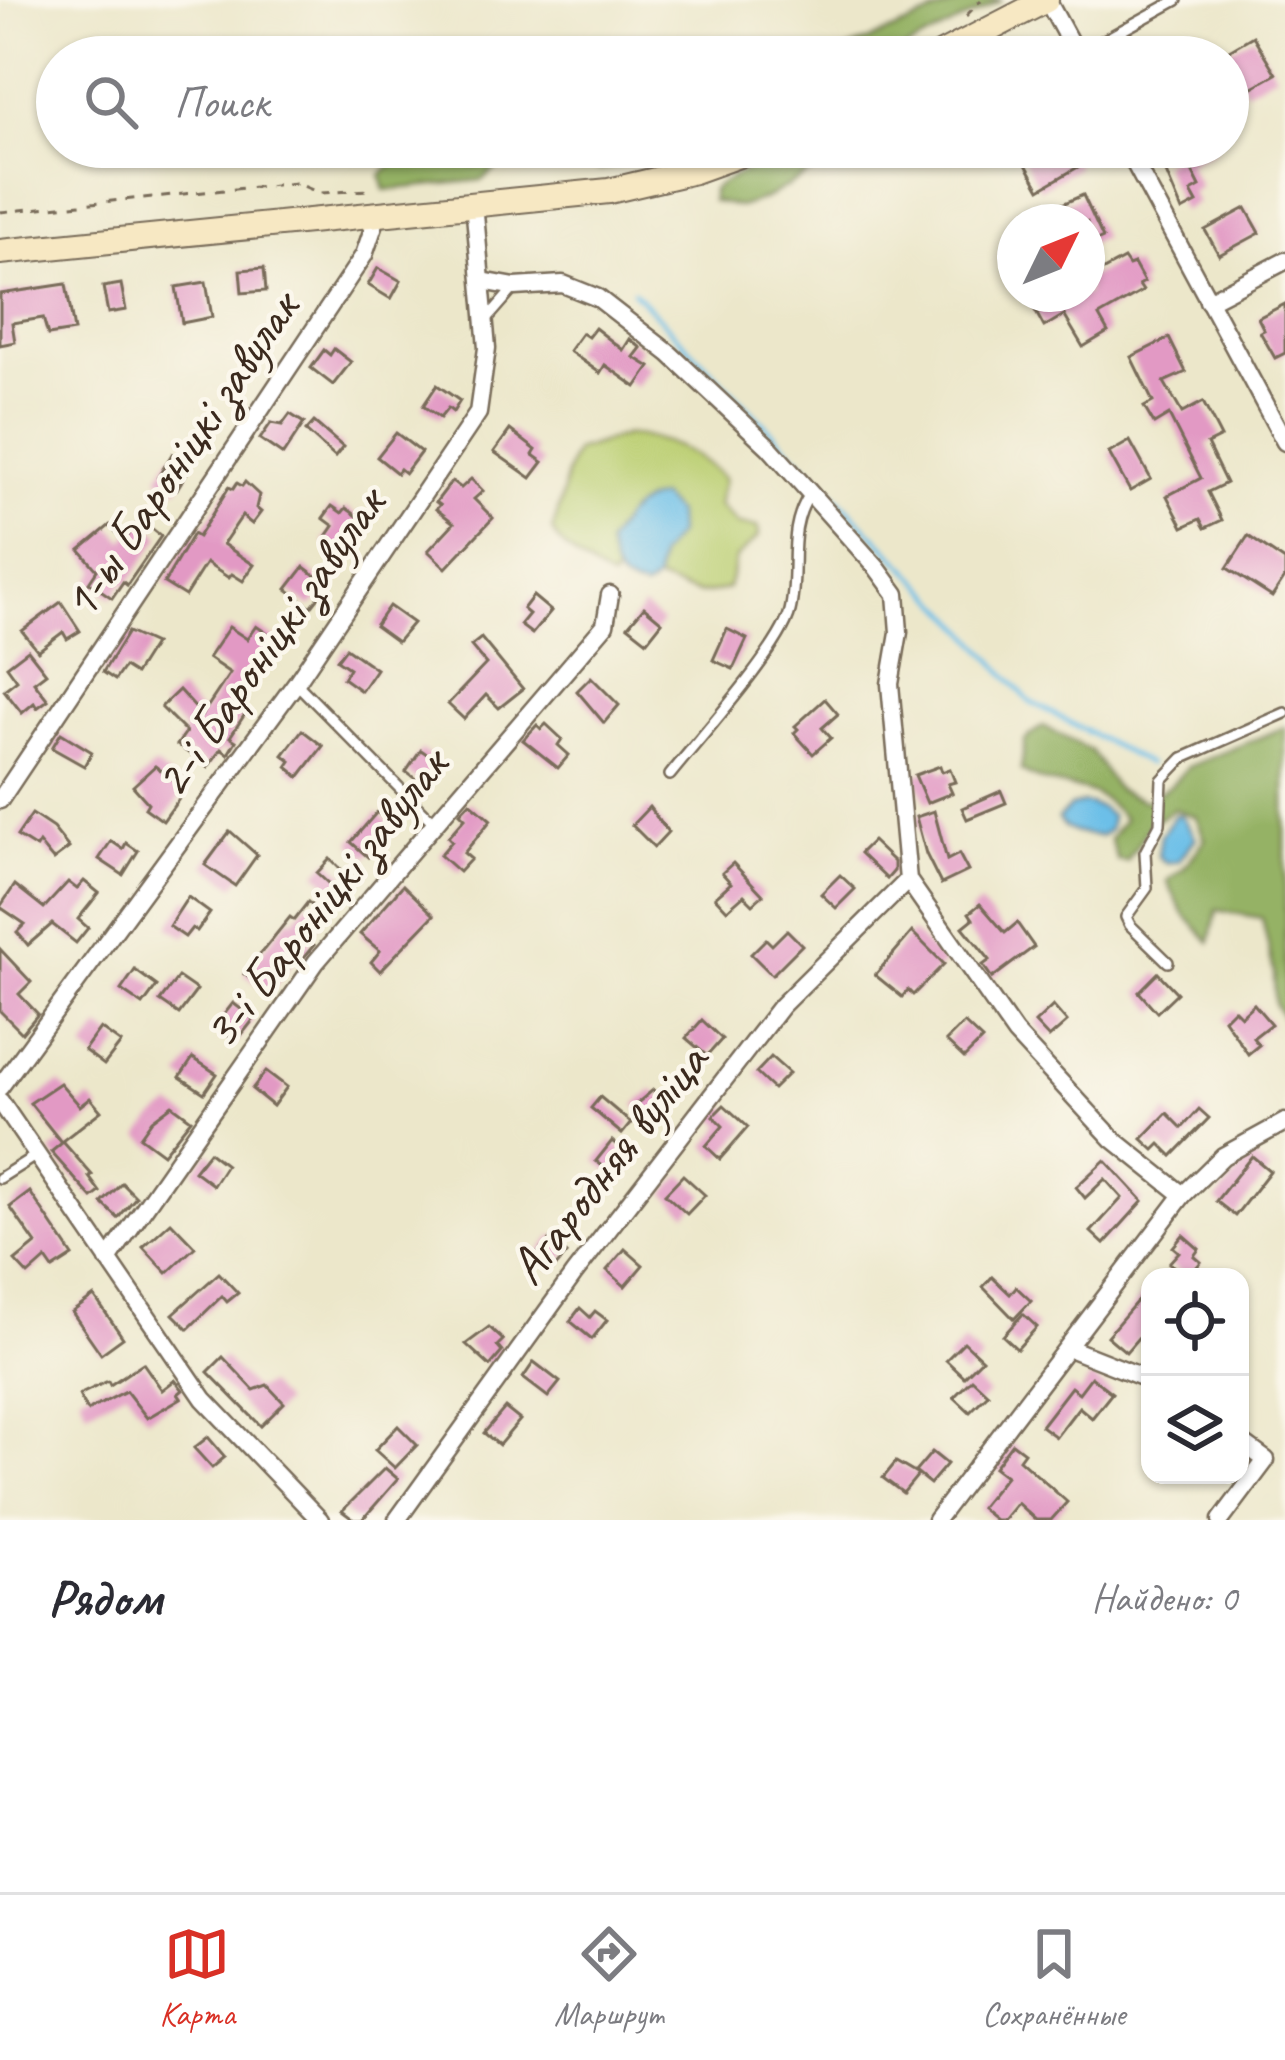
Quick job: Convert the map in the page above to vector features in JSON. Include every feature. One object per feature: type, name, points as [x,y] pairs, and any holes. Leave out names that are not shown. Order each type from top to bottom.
[{"type":"main road","points":[[977,36],[1047,0]]},
{"type":"main road","points":[[0,252],[608,191],[702,168]]},
{"type":"street","points":[[1047,0],[1066,36]]},
{"type":"street","points":[[1137,168],[1285,442]]},
{"type":"street","name":"2-і Бароніцкі завулак","points":[[0,1087],[296,683],[478,413],[487,348],[474,203]]},
{"type":"street","name":"1-ы Бароніцкі завулак","points":[[0,800],[364,254],[379,211]]},
{"type":"street","points":[[1208,301],[1285,261]]},
{"type":"street","points":[[482,281],[515,287],[563,284],[598,298],[687,370],[769,447],[896,594],[899,632],[890,684],[908,880],[1015,1033],[1113,1139],[1183,1195]]},
{"type":"street","name":"3-і Бароніцкі завулак","points":[[107,1260],[316,962],[605,626],[610,596]]},
{"type":"street","name":"Агародняя вуліца","points":[[398,1520],[574,1274],[781,1006],[908,880]]},
{"type":"street","points":[[0,1101],[204,1399],[320,1520]]},
{"type":"street","points":[[936,1520],[1183,1195],[1222,1156],[1285,1122]]},
{"type":"street","points":[[1069,1348],[1141,1376]]},
{"type":"street","points":[[1249,1448],[1266,1460],[1249,1483]]},
{"type":"street","points":[[1221,1520],[1248,1484]]},
{"type":"lane","points":[[1113,36],[1177,0]]},
{"type":"lane","points":[[484,321],[515,287]]},
{"type":"lane","points":[[670,775],[743,683],[790,611],[798,511],[809,494]]},
{"type":"lane","points":[[296,683],[434,823]]},
{"type":"lane","points":[[1168,962],[1126,916],[1147,888],[1145,852],[1160,824],[1162,780],[1183,758],[1285,713]]},
{"type":"lane","points":[[0,1178],[35,1156]]},
{"type":"path","points":[[0,212],[296,183],[320,193],[369,190],[379,211]]},
{"type":"green space","points":[[966,0],[1002,0],[931,36],[880,36]]},
{"type":"green space","points":[[819,168],[767,198],[739,207],[712,201],[712,190],[743,172]]},
{"type":"green space","points":[[388,169],[496,169],[482,180],[385,190],[381,176]]},
{"type":"green space","points":[[626,435],[667,443],[703,461],[724,479],[718,505],[738,525],[758,527],[759,536],[736,558],[728,588],[700,593],[675,587],[656,580],[659,556],[607,544],[615,574],[612,580],[556,537],[552,530],[576,451]]},
{"type":"green space","points":[[1043,726],[1091,751],[1117,790],[1145,801],[1188,767],[1285,727],[1285,1021],[1275,1005],[1274,972],[1262,918],[1217,910],[1210,942],[1183,913],[1167,881],[1205,840],[1196,817],[1175,809],[1150,824],[1127,861],[1117,860],[1110,839],[1124,819],[1110,805],[1085,790],[1048,783],[1021,770],[1025,740]]},
{"type":"water","points":[[660,497],[676,514],[677,535],[659,556],[656,580],[645,589],[617,575],[607,545],[635,508]]},
{"type":"water","points":[[1084,803],[1111,817],[1109,830],[1101,836],[1071,831],[1058,819],[1070,807]]},
{"type":"water","points":[[1175,815],[1181,815],[1196,838],[1178,861],[1166,863],[1158,856],[1161,836]]},
{"type":"building","points":[[1253,36],[1276,74],[1249,89],[1249,38]]},
{"type":"building","points":[[1028,168],[1076,168],[1040,189]]},
{"type":"building","points":[[1164,168],[1190,168],[1200,187],[1191,192],[1197,203],[1182,211]]},
{"type":"building","points":[[1083,195],[1087,204],[1062,204]]},
{"type":"building","points":[[1246,208],[1260,233],[1219,255],[1205,230]]},
{"type":"building","points":[[1124,259],[1129,266],[1134,264],[1144,282],[1139,285],[1143,291],[1099,316],[1108,332],[1083,347],[1064,315],[1044,327],[1036,312],[1105,312],[1105,269]]},
{"type":"building","points":[[264,268],[266,291],[242,293],[240,270]]},
{"type":"building","points":[[378,268],[401,281],[391,299],[368,285]]},
{"type":"building","points":[[206,282],[212,317],[182,323],[176,287]]},
{"type":"building","points":[[66,284],[74,331],[48,335],[43,318],[12,323],[15,342],[0,345],[0,294]]},
{"type":"building","points":[[121,284],[126,310],[108,313],[103,287]]},
{"type":"building","points":[[1285,304],[1285,353],[1275,358],[1260,332],[1264,330],[1258,318]]},
{"type":"building","points":[[595,328],[623,350],[630,339],[641,348],[634,357],[650,367],[636,387],[605,365],[600,373],[569,351],[582,333],[588,337]]},
{"type":"building","points":[[1169,338],[1186,372],[1164,382],[1182,413],[1203,402],[1221,437],[1207,444],[1226,483],[1208,492],[1222,520],[1205,528],[1200,519],[1183,527],[1167,496],[1201,478],[1169,415],[1154,424],[1144,407],[1153,402],[1131,357]]},
{"type":"building","points":[[334,349],[351,362],[333,385],[311,368],[324,350],[330,355]]},
{"type":"building","points":[[437,385],[460,401],[453,412],[448,408],[440,418],[423,406]]},
{"type":"building","points":[[290,414],[304,423],[283,455],[260,439],[271,423],[282,425]]},
{"type":"building","points":[[314,422],[343,447],[335,457],[306,431]]},
{"type":"building","points":[[510,430],[536,450],[533,455],[543,462],[531,478],[494,452]]},
{"type":"building","points":[[396,433],[421,452],[405,473],[400,469],[397,473],[377,457]]},
{"type":"building","points":[[1130,441],[1151,479],[1130,491],[1109,453]]},
{"type":"building","points":[[172,454],[188,471],[177,489],[158,477]]},
{"type":"building","points":[[471,479],[483,491],[474,499],[493,518],[446,568],[428,551],[454,523],[436,509],[440,505],[436,502],[452,481],[461,488]]},
{"type":"building","points":[[245,482],[259,495],[256,508],[261,512],[252,524],[242,516],[223,544],[254,565],[243,581],[206,563],[185,596],[164,583],[229,487]]},
{"type":"building","points":[[332,506],[342,513],[346,508],[370,525],[347,560],[323,542],[334,526],[323,518]]},
{"type":"building","points":[[140,519],[161,536],[127,585],[123,582],[112,598],[89,582],[97,570],[80,550],[110,525],[124,541]]},
{"type":"building","points":[[1248,536],[1285,561],[1285,577],[1272,597],[1227,568]]},
{"type":"building","points":[[304,567],[328,585],[311,607],[287,589]]},
{"type":"building","points":[[533,596],[551,611],[532,634],[520,625],[529,614],[523,609]]},
{"type":"building","points":[[61,602],[80,631],[67,639],[63,632],[38,651],[22,631]]},
{"type":"building","points":[[389,606],[413,623],[397,642],[375,626]]},
{"type":"building","points":[[644,607],[662,622],[647,641],[628,626]]},
{"type":"building","points":[[256,626],[280,642],[234,703],[245,714],[230,737],[236,741],[228,754],[221,749],[208,767],[177,745],[186,732],[161,707],[179,690],[202,715],[230,673],[208,658],[229,627],[247,639]]},
{"type":"building","points":[[727,629],[747,639],[733,669],[713,660]]},
{"type":"building","points":[[128,632],[154,644],[135,674],[124,667],[115,680],[103,672]]},
{"type":"building","points":[[481,638],[523,689],[499,708],[486,695],[464,719],[448,704],[486,664],[471,646]]},
{"type":"building","points":[[346,648],[376,669],[361,691],[343,678],[349,668],[337,660]]},
{"type":"building","points":[[28,650],[46,673],[34,682],[48,700],[22,713],[4,690],[17,680],[7,666]]},
{"type":"building","points":[[591,677],[619,705],[604,723],[577,691]]},
{"type":"building","points":[[825,699],[838,714],[822,728],[831,738],[813,754],[794,733],[795,726]]},
{"type":"building","points":[[546,724],[562,739],[558,745],[569,755],[558,768],[523,740],[537,725],[541,729]]},
{"type":"building","points":[[302,730],[323,746],[299,777],[287,767],[291,761],[283,755]]},
{"type":"building","points":[[61,733],[92,752],[84,766],[52,748]]},
{"type":"building","points":[[421,750],[437,761],[421,783],[406,772]]},
{"type":"building","points":[[155,766],[186,789],[163,821],[145,808],[148,803],[133,786]]},
{"type":"building","points":[[940,766],[942,772],[950,769],[955,782],[948,784],[952,793],[927,803],[915,775]]},
{"type":"building","points":[[1001,791],[1006,803],[967,819],[962,808]]},
{"type":"building","points":[[470,802],[491,820],[464,853],[471,859],[459,872],[440,855]]},
{"type":"building","points":[[649,807],[668,832],[654,847],[632,825]]},
{"type":"building","points":[[934,811],[947,860],[959,854],[968,871],[941,884],[916,817]]},
{"type":"building","points":[[377,812],[393,826],[368,857],[351,842]]},
{"type":"building","points":[[32,814],[53,828],[69,848],[53,860],[39,843],[36,848],[17,836]]},
{"type":"building","points":[[230,831],[257,855],[235,886],[205,865]]},
{"type":"building","points":[[111,841],[138,851],[123,875],[99,859]]},
{"type":"building","points":[[872,841],[894,862],[887,879],[860,853]]},
{"type":"building","points":[[330,859],[355,884],[343,897],[317,873]]},
{"type":"building","points":[[733,863],[763,895],[753,904],[744,895],[727,910],[715,897],[731,883],[722,873]]},
{"type":"building","points":[[840,875],[855,889],[836,908],[821,894]]},
{"type":"building","points":[[84,881],[99,893],[78,919],[88,928],[76,943],[52,924],[28,945],[17,932],[25,924],[0,907],[15,885],[44,908],[68,882],[77,889]]},
{"type":"building","points":[[403,885],[434,915],[380,971],[371,962],[380,951],[360,934]]},
{"type":"building","points":[[188,897],[210,913],[197,931],[192,928],[185,937],[169,926]]},
{"type":"building","points":[[308,902],[325,917],[307,940],[314,945],[300,962],[295,958],[270,993],[244,974]]},
{"type":"building","points":[[980,904],[1005,933],[1017,923],[1034,947],[992,978],[983,965],[990,960],[963,927]]},
{"type":"building","points":[[787,930],[802,945],[772,975],[751,954],[766,939],[772,945]]},
{"type":"building","points":[[912,932],[944,964],[913,995],[908,990],[902,997],[875,975]]},
{"type":"building","points":[[0,949],[31,982],[19,994],[38,1014],[22,1033],[0,1011]]},
{"type":"building","points":[[135,970],[157,986],[143,1005],[121,990]]},
{"type":"building","points":[[1158,973],[1177,993],[1157,1012],[1139,992]]},
{"type":"building","points":[[178,977],[197,990],[179,1014],[160,1001]]},
{"type":"building","points":[[233,1003],[254,1019],[236,1042],[215,1026]]},
{"type":"building","points":[[1254,1004],[1271,1024],[1253,1038],[1259,1045],[1248,1054],[1224,1019],[1234,1009],[1241,1016]]},
{"type":"building","points":[[1053,1006],[1067,1022],[1049,1038],[1035,1023]]},
{"type":"building","points":[[702,1020],[722,1039],[707,1056],[686,1038]]},
{"type":"building","points":[[964,1023],[982,1040],[964,1058],[946,1041]]},
{"type":"building","points":[[100,1028],[121,1043],[104,1065],[84,1050]]},
{"type":"building","points":[[771,1057],[789,1073],[773,1089],[756,1073]]},
{"type":"building","points":[[193,1058],[217,1074],[204,1093],[180,1077]]},
{"type":"building","points":[[266,1071],[287,1087],[273,1106],[252,1089]]},
{"type":"building","points":[[60,1083],[80,1106],[90,1098],[101,1111],[61,1142],[30,1103]]},
{"type":"building","points":[[653,1090],[668,1102],[654,1120],[635,1105]]},
{"type":"building","points":[[600,1097],[631,1123],[622,1134],[591,1108]]},
{"type":"building","points":[[172,1105],[191,1119],[163,1154],[140,1137]]},
{"type":"building","points":[[724,1105],[748,1127],[720,1159],[706,1146],[723,1126],[713,1116]]},
{"type":"building","points":[[1199,1109],[1209,1118],[1172,1156],[1160,1144],[1154,1150],[1142,1139],[1167,1113],[1182,1128]]},
{"type":"building","points":[[612,1141],[632,1158],[616,1177],[596,1161]]},
{"type":"building","points":[[63,1142],[92,1175],[100,1192],[92,1198],[51,1152]]},
{"type":"building","points":[[209,1152],[226,1165],[213,1185],[194,1171]]},
{"type":"building","points":[[1252,1156],[1270,1171],[1235,1216],[1216,1201]]},
{"type":"building","points":[[1105,1160],[1143,1201],[1104,1244],[1091,1232],[1122,1198],[1105,1179],[1085,1198],[1076,1187]]},
{"type":"building","points":[[683,1175],[705,1195],[687,1214],[665,1194]]},
{"type":"building","points":[[122,1183],[136,1197],[118,1218],[102,1203]]},
{"type":"building","points":[[30,1192],[73,1256],[53,1269],[46,1259],[28,1275],[15,1261],[36,1244],[10,1207]]},
{"type":"building","points":[[171,1222],[195,1247],[167,1273],[143,1247]]},
{"type":"building","points":[[554,1235],[565,1244],[560,1248],[567,1254],[553,1270],[536,1255]]},
{"type":"building","points":[[1183,1235],[1199,1249],[1194,1256],[1201,1262],[1196,1268],[1176,1268],[1169,1263],[1179,1252],[1173,1247]]},
{"type":"building","points":[[625,1249],[643,1265],[625,1286],[607,1270]]},
{"type":"building","points":[[219,1273],[238,1293],[227,1302],[222,1296],[188,1329],[173,1314]]},
{"type":"building","points":[[992,1277],[1010,1294],[1016,1287],[1031,1301],[1014,1319],[983,1287]]},
{"type":"building","points":[[94,1296],[123,1338],[101,1354],[72,1312]]},
{"type":"building","points":[[1141,1296],[1141,1334],[1126,1352],[1107,1336]]},
{"type":"building","points":[[580,1308],[590,1317],[595,1311],[607,1320],[592,1339],[570,1321]]},
{"type":"building","points":[[1023,1314],[1037,1327],[1017,1349],[1003,1336]]},
{"type":"building","points":[[489,1327],[503,1340],[497,1346],[502,1352],[490,1366],[466,1344]]},
{"type":"building","points":[[964,1342],[982,1359],[964,1377],[946,1360]]},
{"type":"building","points":[[223,1357],[254,1390],[267,1385],[284,1403],[261,1426],[208,1372]]},
{"type":"building","points":[[534,1362],[560,1382],[548,1397],[523,1378]]},
{"type":"building","points":[[143,1363],[162,1390],[175,1380],[183,1390],[178,1394],[181,1398],[147,1418],[126,1391],[87,1411],[79,1395],[108,1381],[110,1385]]},
{"type":"building","points":[[1091,1377],[1112,1393],[1092,1418],[1079,1407],[1056,1437],[1041,1426],[1071,1387],[1079,1393]]},
{"type":"building","points":[[972,1379],[988,1394],[970,1412],[954,1397]]},
{"type":"building","points":[[505,1408],[520,1420],[499,1445],[484,1433]]},
{"type":"building","points":[[398,1426],[417,1445],[395,1468],[375,1450]]},
{"type":"building","points":[[208,1437],[225,1457],[212,1468],[194,1448]]},
{"type":"building","points":[[1012,1443],[1024,1452],[1019,1459],[1067,1502],[1051,1520],[1036,1520],[1017,1503],[1003,1520],[995,1520],[980,1508],[1006,1476],[994,1467]]},
{"type":"building","points":[[932,1452],[947,1464],[930,1484],[915,1472]]},
{"type":"building","points":[[896,1462],[918,1475],[903,1493],[883,1478]]},
{"type":"building","points":[[385,1468],[398,1479],[362,1520],[342,1511]]},
{"type":"waterway","points":[[633,291],[952,614],[1029,701],[1148,764]]}]
